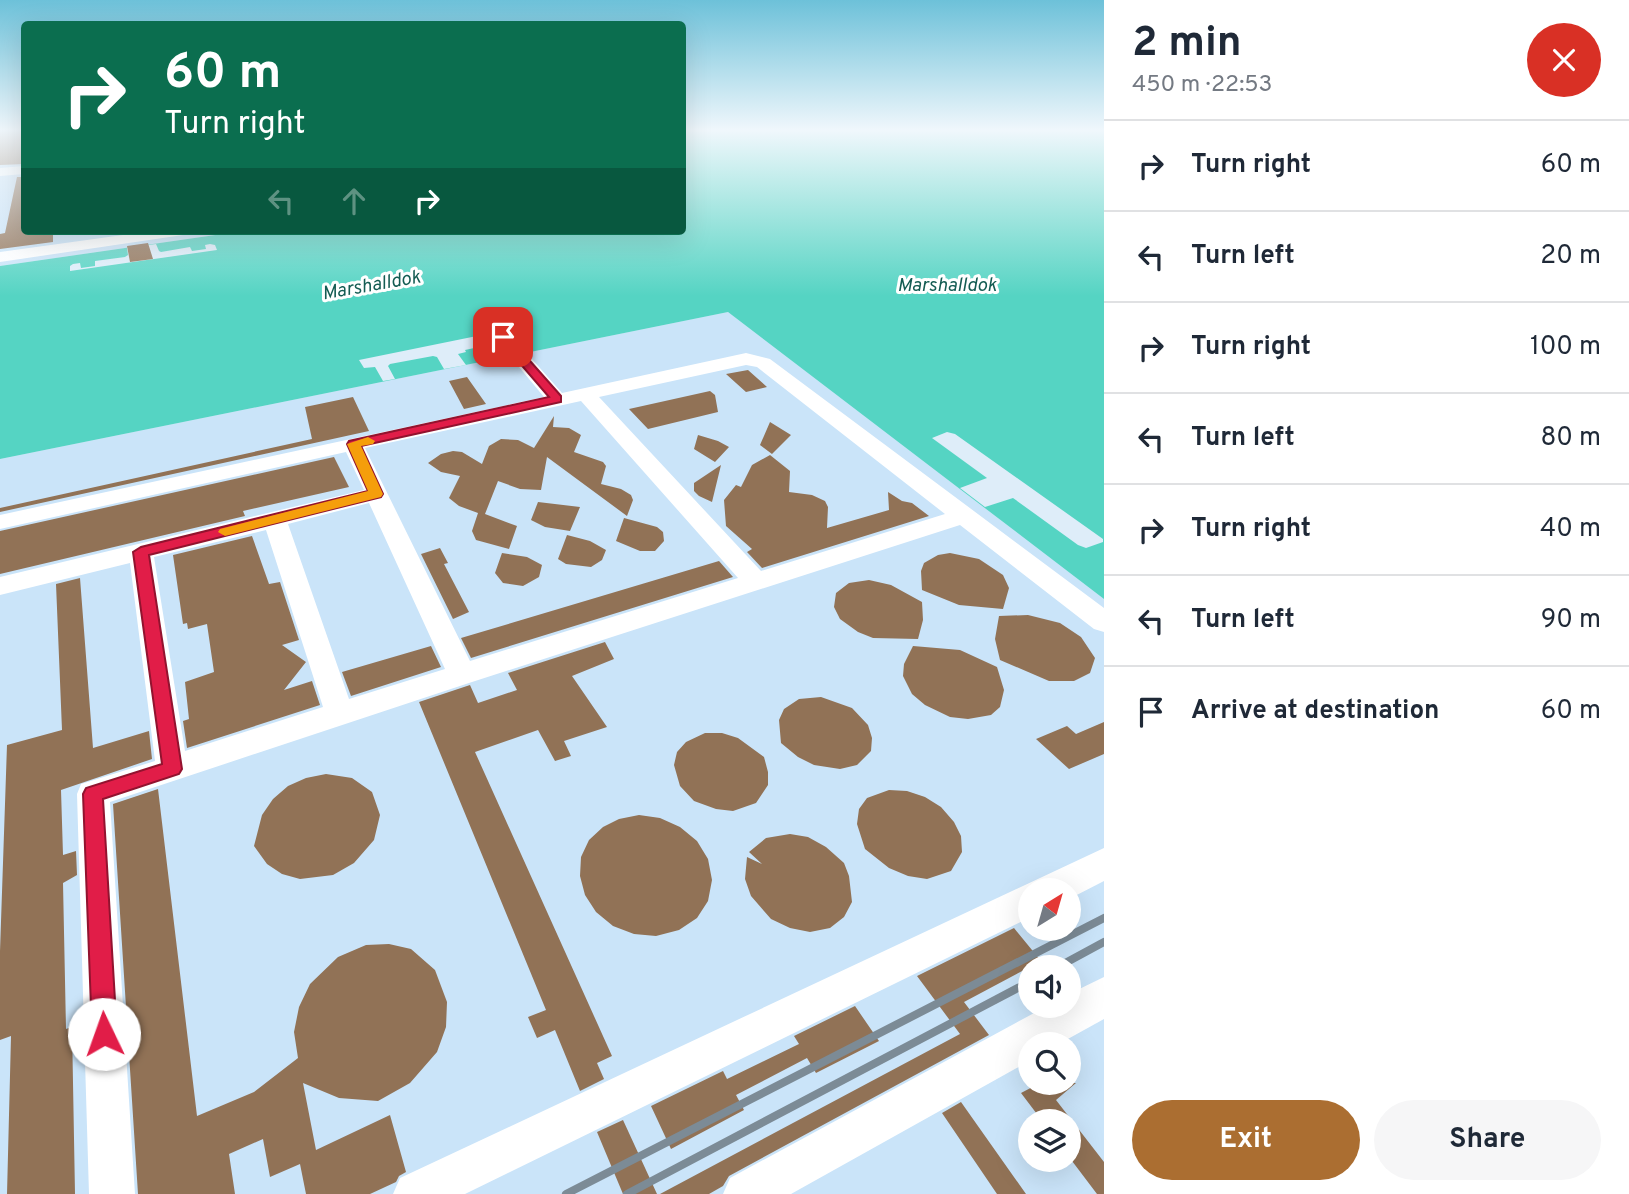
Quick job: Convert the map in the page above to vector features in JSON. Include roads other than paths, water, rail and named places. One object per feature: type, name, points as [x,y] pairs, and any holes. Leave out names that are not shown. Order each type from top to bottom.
[{"type":"lane","points":[[0,257],[155,235]]},
{"type":"lane","points":[[503,337],[557,399]]},
{"type":"lane","points":[[0,522],[736,359],[756,360],[1104,622]]},
{"type":"lane","points":[[585,393],[756,582]]},
{"type":"lane","points":[[353,444],[462,674]]},
{"type":"lane","points":[[0,586],[376,494]]},
{"type":"lane","points":[[112,1194],[93,794],[963,516]]},
{"type":"lane","points":[[275,520],[341,715]]},
{"type":"lane","points":[[141,552],[172,769]]},
{"type":"lane","points":[[1075,878],[1104,864]]},
{"type":"lane","points":[[416,1194],[1018,905]]},
{"type":"lane","points":[[746,1194],[1104,997]]},
{"type":"water","name":"Marshalldok","points":[[686,185],[1104,185],[1104,599],[728,312],[0,459],[0,266],[215,235],[686,235]]},
{"type":"railway","points":[[566,1194],[1104,918]]},
{"type":"railway","points":[[1080,955],[1104,942]]},
{"type":"railway","points":[[627,1194],[1018,988]]}]
